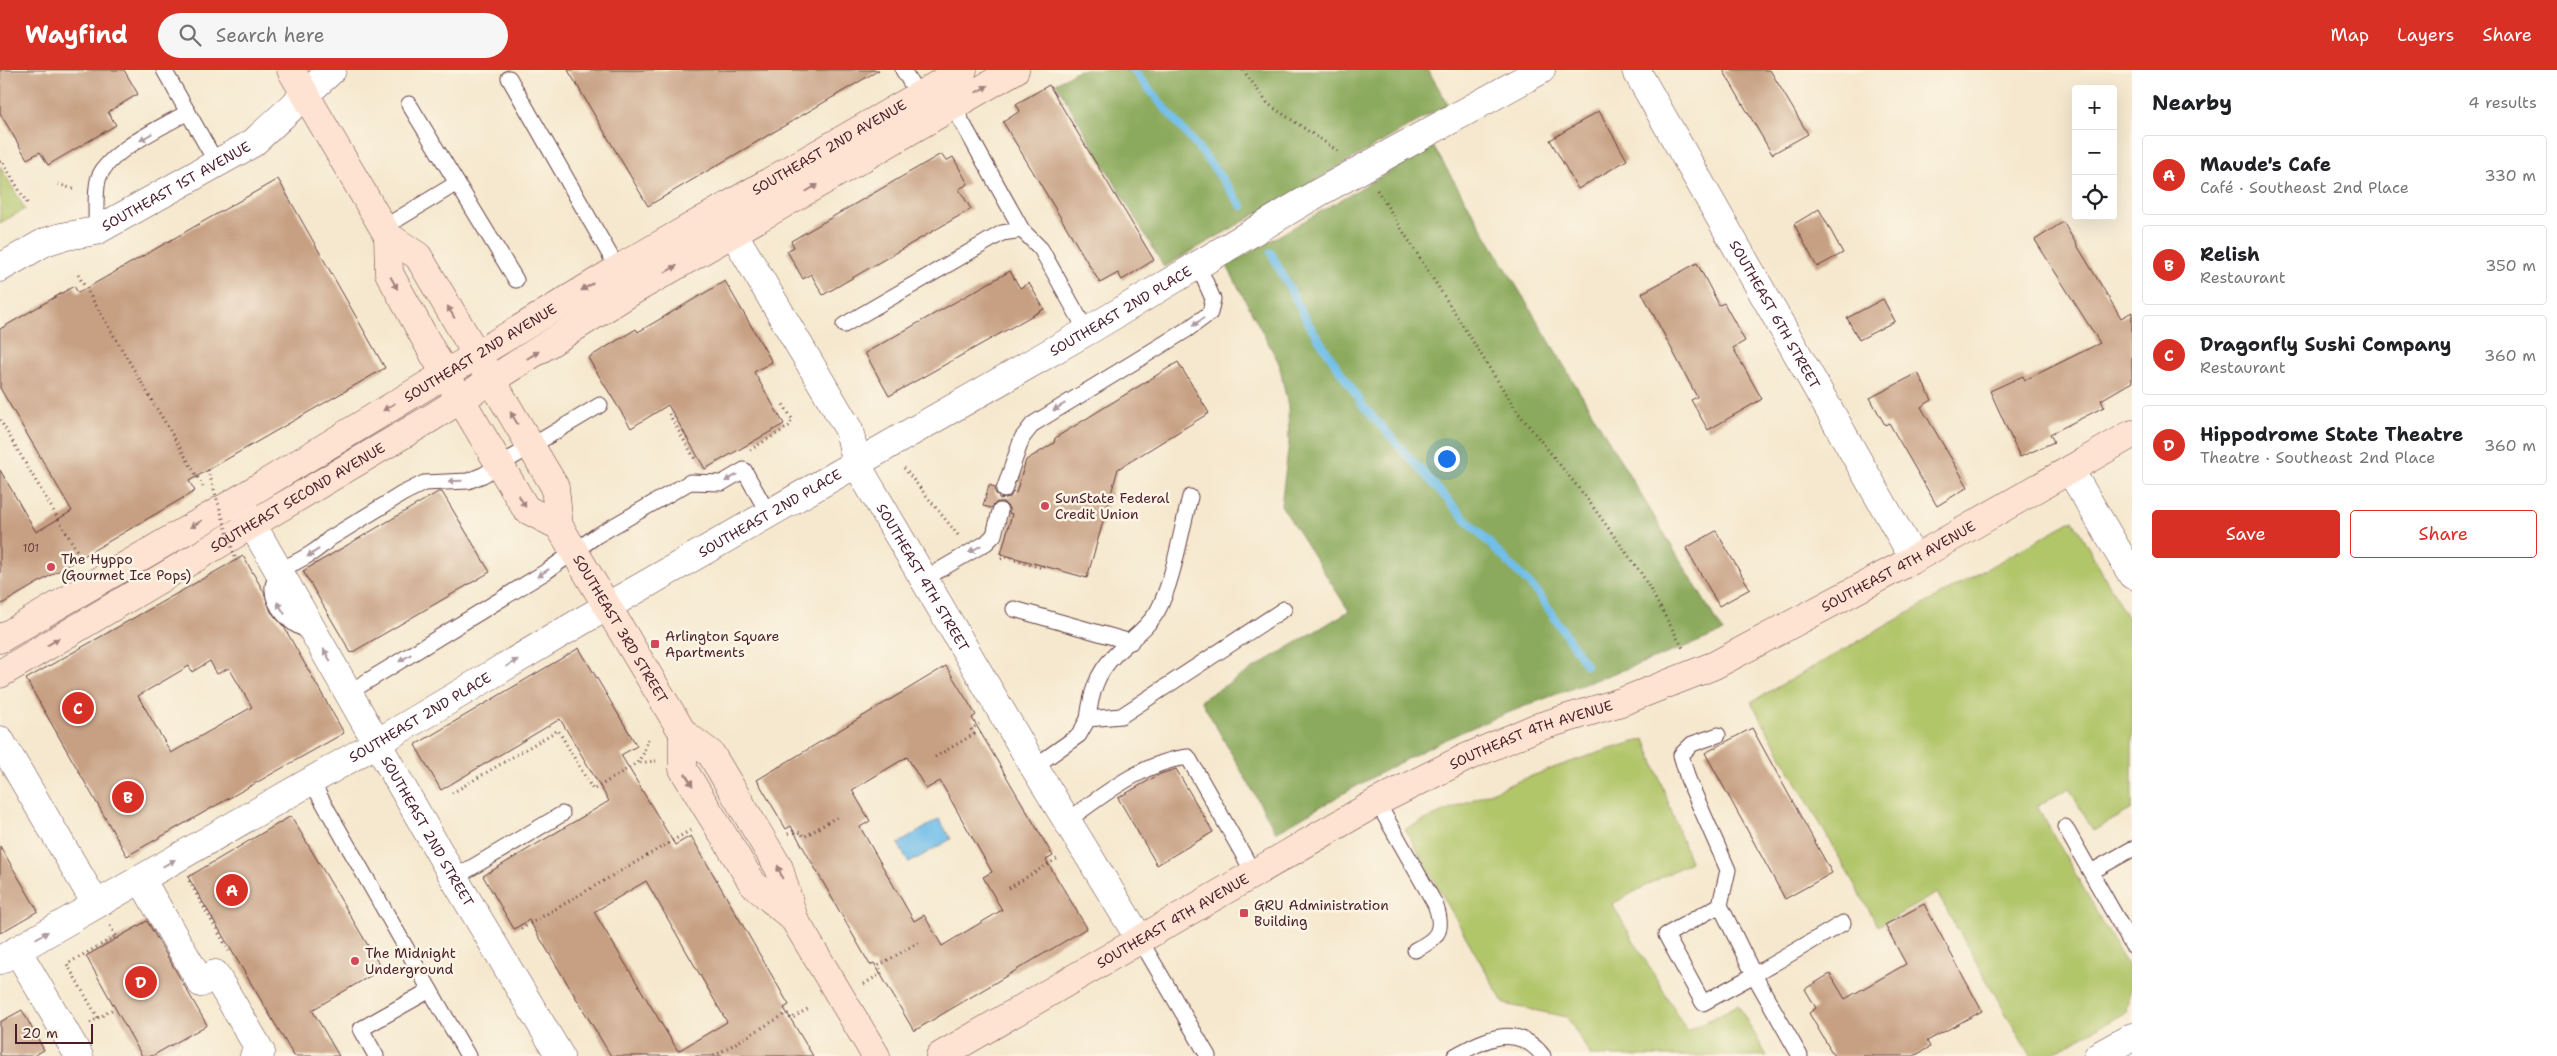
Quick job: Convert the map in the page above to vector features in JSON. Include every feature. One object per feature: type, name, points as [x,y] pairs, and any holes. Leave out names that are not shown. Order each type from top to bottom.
[{"type":"street","name":"SOUTHEAST 3RD STREET","points":[[291,70],[386,232],[418,256],[555,487],[558,526],[683,733],[683,769],[753,884],[794,919],[876,1056]]},
{"type":"street","name":"SOUTHEAST 1ST AVENUE","points":[[0,268],[45,242],[61,237],[96,231],[253,143],[332,70]]},
{"type":"street","name":"SOUTHEAST 2ND AVENUE","points":[[491,380],[631,292],[727,222],[941,95],[1015,70]]},
{"type":"street","name":"SOUTHEAST 2ND PLACE","points":[[8,955],[377,743],[607,607],[1086,332],[1363,168],[1541,70]]},
{"type":"street","name":"SOUTHEAST 6TH STREET","points":[[1636,70],[1914,559]]},
{"type":"street","name":"SOUTHEAST 2ND AVENUE","points":[[0,639],[238,500],[445,372],[618,269],[727,222]]},
{"type":"street","name":"SOUTHEAST 4TH STREET","points":[[727,222],[849,430],[857,465],[1034,767],[1139,938]]},
{"type":"street","name":"SOUTHEAST 3RD STREET","points":[[386,232],[389,273],[499,465],[526,509],[558,526]]},
{"type":"street","points":[[618,269],[631,292]]},
{"type":"street","name":"SOUTHEAST SECOND AVENUE","points":[[0,674],[252,525],[491,380]]},
{"type":"street","name":"SOUTHEAST 4TH AVENUE","points":[[940,1056],[1139,938],[1377,802],[1465,758],[1535,728],[1621,702],[1715,665],[1914,559],[2132,434]]},
{"type":"street","points":[[2070,470],[2132,575]]},
{"type":"street","name":"SOUTHEAST 2ND STREET","points":[[238,500],[454,878],[560,1056]]},
{"type":"street","points":[[0,740],[96,904]]},
{"type":"street","points":[[141,879],[202,983],[216,974],[261,1052],[254,1056]]},
{"type":"street","points":[[8,955],[79,1056]]},
{"type":"street","points":[[2098,1056],[2132,1037]]},
{"type":"lane","points":[[164,70],[217,164]]},
{"type":"lane","points":[[903,70],[941,95],[1022,230],[1041,249],[1086,332]]},
{"type":"lane","points":[[509,78],[618,269]]},
{"type":"lane","points":[[409,104],[516,280]]},
{"type":"lane","points":[[96,231],[98,178],[107,164],[119,153],[188,112]]},
{"type":"lane","points":[[386,232],[457,183]]},
{"type":"lane","points":[[844,324],[1002,233],[1022,230]]},
{"type":"lane","points":[[1004,490],[1022,438],[1033,424],[1188,329],[1210,312],[1213,299],[1198,265]]},
{"type":"lane","points":[[279,571],[307,557],[320,548],[329,538],[402,494],[424,483],[468,481],[499,465],[600,405]]},
{"type":"lane","points":[[348,693],[547,571],[574,551],[690,482],[722,483],[744,470],[769,515]]},
{"type":"lane","points":[[1034,767],[1079,735],[1088,718],[1091,695],[1098,676],[1114,656],[1131,642],[1156,613],[1164,597],[1190,497]]},
{"type":"lane","points":[[924,579],[986,543],[994,534],[1000,511]]},
{"type":"lane","points":[[1014,609],[1131,642]]},
{"type":"lane","points":[[1088,718],[1120,716],[1284,609]]},
{"type":"lane","points":[[1718,735],[1692,744],[1681,755],[1688,779],[1728,870],[1720,905],[1754,975],[1800,1056]]},
{"type":"lane","points":[[1067,821],[1109,791],[1169,759],[1188,757],[1253,872]]},
{"type":"lane","points":[[311,781],[468,1056]]},
{"type":"lane","points":[[1377,802],[1436,904],[1440,917],[1440,930],[1431,943],[1415,950]]},
{"type":"lane","points":[[454,878],[562,814]]},
{"type":"lane","points":[[2065,827],[2132,945]]},
{"type":"lane","points":[[2090,872],[2132,849]]},
{"type":"lane","points":[[1720,905],[1666,935],[1703,1003],[1843,923]]},
{"type":"lane","points":[[1139,938],[1208,1056]]},
{"type":"lane","points":[[376,1056],[361,1029],[430,990]]},
{"type":"lane","points":[[1455,1056],[1481,1041],[1498,1036],[1525,1042],[1543,1056]]},
{"type":"path","points":[[1242,70],[1268,104],[1363,168],[1399,222],[1516,410],[1585,496],[1641,573],[1686,653]]},
{"type":"path","points":[[1,160],[27,203]]},
{"type":"path","points":[[58,184],[78,191]]},
{"type":"path","points":[[78,276],[205,490]]},
{"type":"path","points":[[746,453],[791,425],[792,419],[783,404]]},
{"type":"path","points":[[669,414],[700,467]]},
{"type":"path","points":[[0,420],[83,561]]},
{"type":"path","points":[[901,465],[961,538]]},
{"type":"path","points":[[208,470],[236,561]]},
{"type":"path","points":[[997,560],[1005,557],[1042,568],[1042,565]]},
{"type":"path","points":[[934,757],[974,734],[971,728],[982,722]]},
{"type":"path","points":[[452,793],[558,730],[593,790],[636,763],[643,754],[648,738]]},
{"type":"path","points":[[636,763],[662,761]]},
{"type":"path","points":[[780,838],[794,830],[796,834],[801,832],[804,837],[838,816]]},
{"type":"path","points":[[521,929],[699,825]]},
{"type":"path","points":[[1009,888],[1060,857]]},
{"type":"path","points":[[93,1009],[67,964],[116,937],[113,932]]},
{"type":"path","points":[[862,985],[882,973],[878,966],[919,942]]},
{"type":"path","points":[[98,1018],[115,1008]]},
{"type":"path","points":[[714,1056],[787,1013],[791,1019],[808,1008]]},
{"type":"green space","points":[[1078,70],[1428,70],[1448,104],[1164,267],[1056,83]]},
{"type":"green space","points":[[1433,146],[1723,632],[1464,731],[1392,766],[1276,832],[1201,700],[1349,611],[1281,505],[1289,443],[1288,407],[1279,363],[1227,266]]},
{"type":"green space","points":[[0,166],[25,209],[0,223]]},
{"type":"green space","points":[[2073,520],[2132,626],[2132,809],[2093,831],[2069,788],[2037,806],[2132,974],[2126,1012],[2047,1056],[2030,1056],[1937,893],[1878,926],[1751,702]]},
{"type":"green space","points":[[1645,739],[1690,862],[1612,904],[1687,1031],[1738,1005],[1767,1056],[1591,1056],[1567,1017],[1504,1004],[1405,829],[1524,779]]},
{"type":"water","points":[[939,819],[951,839],[909,863],[898,844]]},
{"type":"building","points":[[0,70],[124,70],[138,94],[108,112],[116,125],[48,165],[40,152],[27,159],[0,113]]},
{"type":"building","points":[[568,70],[879,70],[648,206]]},
{"type":"building","points":[[1723,70],[1770,70],[1808,134],[1772,154]]},
{"type":"building","points":[[1049,85],[1154,260],[1122,280],[1118,273],[1100,283],[1003,122],[1020,111],[1016,104]]},
{"type":"building","points":[[1599,111],[1627,160],[1578,189],[1550,140]]},
{"type":"building","points":[[941,154],[946,161],[953,157],[968,184],[959,189],[971,209],[823,295],[811,274],[803,279],[787,251],[794,247],[791,241]]},
{"type":"building","points":[[278,179],[385,368],[189,481],[195,491],[0,605],[0,470],[36,532],[72,511],[0,388],[0,329],[74,286],[78,293]]},
{"type":"building","points":[[1819,209],[1843,253],[1817,267],[1794,224]]},
{"type":"building","points":[[2063,222],[2121,318],[2132,312],[2132,382],[2101,400],[2104,407],[2050,434],[2054,442],[2020,457],[1990,391],[2023,376],[2025,380],[2100,343],[2035,240]]},
{"type":"building","points":[[1697,263],[1719,305],[1724,303],[1745,341],[1733,348],[1762,399],[1708,430],[1691,400],[1697,397],[1642,293]]},
{"type":"building","points":[[1010,271],[1020,288],[1029,283],[1044,309],[889,396],[865,353]]},
{"type":"building","points":[[725,281],[772,362],[754,372],[784,424],[705,469],[668,405],[631,428],[588,358],[636,329],[638,332]]},
{"type":"building","points":[[1883,299],[1895,321],[1859,340],[1847,318]]},
{"type":"building","points":[[1178,362],[1209,413],[1118,469],[1087,578],[1001,554],[1012,514],[1009,513],[1009,508],[1003,502],[997,502],[991,508],[983,506],[989,485],[995,487],[995,492],[1000,499],[1010,497],[1013,492],[1016,493],[1026,460],[1054,443],[1055,438]]},
{"type":"building","points":[[1918,373],[1932,400],[1921,407],[1968,487],[1937,506],[1889,423],[1885,425],[1870,398]]},
{"type":"building","points":[[438,492],[442,492],[490,572],[351,653],[303,571]]},
{"type":"building","points":[[1716,531],[1750,589],[1719,606],[1686,548]]},
{"type":"building","points":[[243,556],[264,592],[271,612],[284,627],[344,733],[127,856],[26,679]],"holes":[[[210,661],[217,674],[229,668],[252,707],[171,753],[138,696],[189,666],[192,672]]]},
{"type":"building","points":[[579,648],[637,746],[621,755],[675,845],[691,836],[789,1005],[784,1008],[813,1056],[611,1056],[529,920],[514,929],[483,876],[609,801],[560,719],[441,790],[415,745]],"holes":[[[646,881],[727,1022],[678,1051],[594,912]]]},
{"type":"building","points":[[946,666],[976,715],[972,718],[1053,856],[1046,860],[1087,928],[914,1031],[874,963],[870,965],[791,826],[786,829],[757,780]],"holes":[[[907,757],[926,789],[940,781],[992,872],[983,877],[1002,910],[942,946],[924,915],[914,921],[860,827],[870,821],[852,790]]]},
{"type":"building","points":[[1752,728],[1832,873],[1785,899],[1705,753]]},
{"type":"building","points":[[1176,769],[1213,832],[1157,865],[1118,798],[1160,774]]},
{"type":"building","points":[[291,816],[382,969],[312,1010],[339,1056],[294,1056],[188,877]]},
{"type":"building","points":[[0,846],[38,911],[0,933]]},
{"type":"building","points":[[1924,904],[1982,1011],[1927,1041],[1930,1047],[1914,1056],[1834,1056],[1809,1013],[1816,1008],[1805,989],[1830,974],[1845,999],[1906,964],[1885,925]]},
{"type":"building","points":[[147,921],[207,1025],[152,1056],[142,1056],[86,956]]},
{"type":"building","points":[[22,1010],[44,1050],[33,1056],[0,1056],[0,1022]]},
{"type":"waterway","points":[[1133,70],[1205,156],[1242,206]]},
{"type":"waterway","points":[[1271,253],[1308,323],[1364,407],[1457,510],[1538,593],[1586,665]]},
{"type":"place","name":"SunState Federal Credit Union","points":[[1045,506]]},
{"type":"place","name":"The Hyppo (Gourmet Ice Pops)","points":[[51,567]]},
{"type":"place","name":"Arlington Square Apartments","points":[[655,644]]},
{"type":"place","name":"Dragonfly Sushi Company","points":[[78,708]]},
{"type":"place","name":"Relish","points":[[128,797]]},
{"type":"place","name":"Maude's Cafe","points":[[232,890]]},
{"type":"place","name":"GRU Administration Building","points":[[1244,913]]},
{"type":"place","name":"The Midnight Underground","points":[[355,961]]},
{"type":"place","name":"Hippodrome State Theatre","points":[[141,982]]}]
